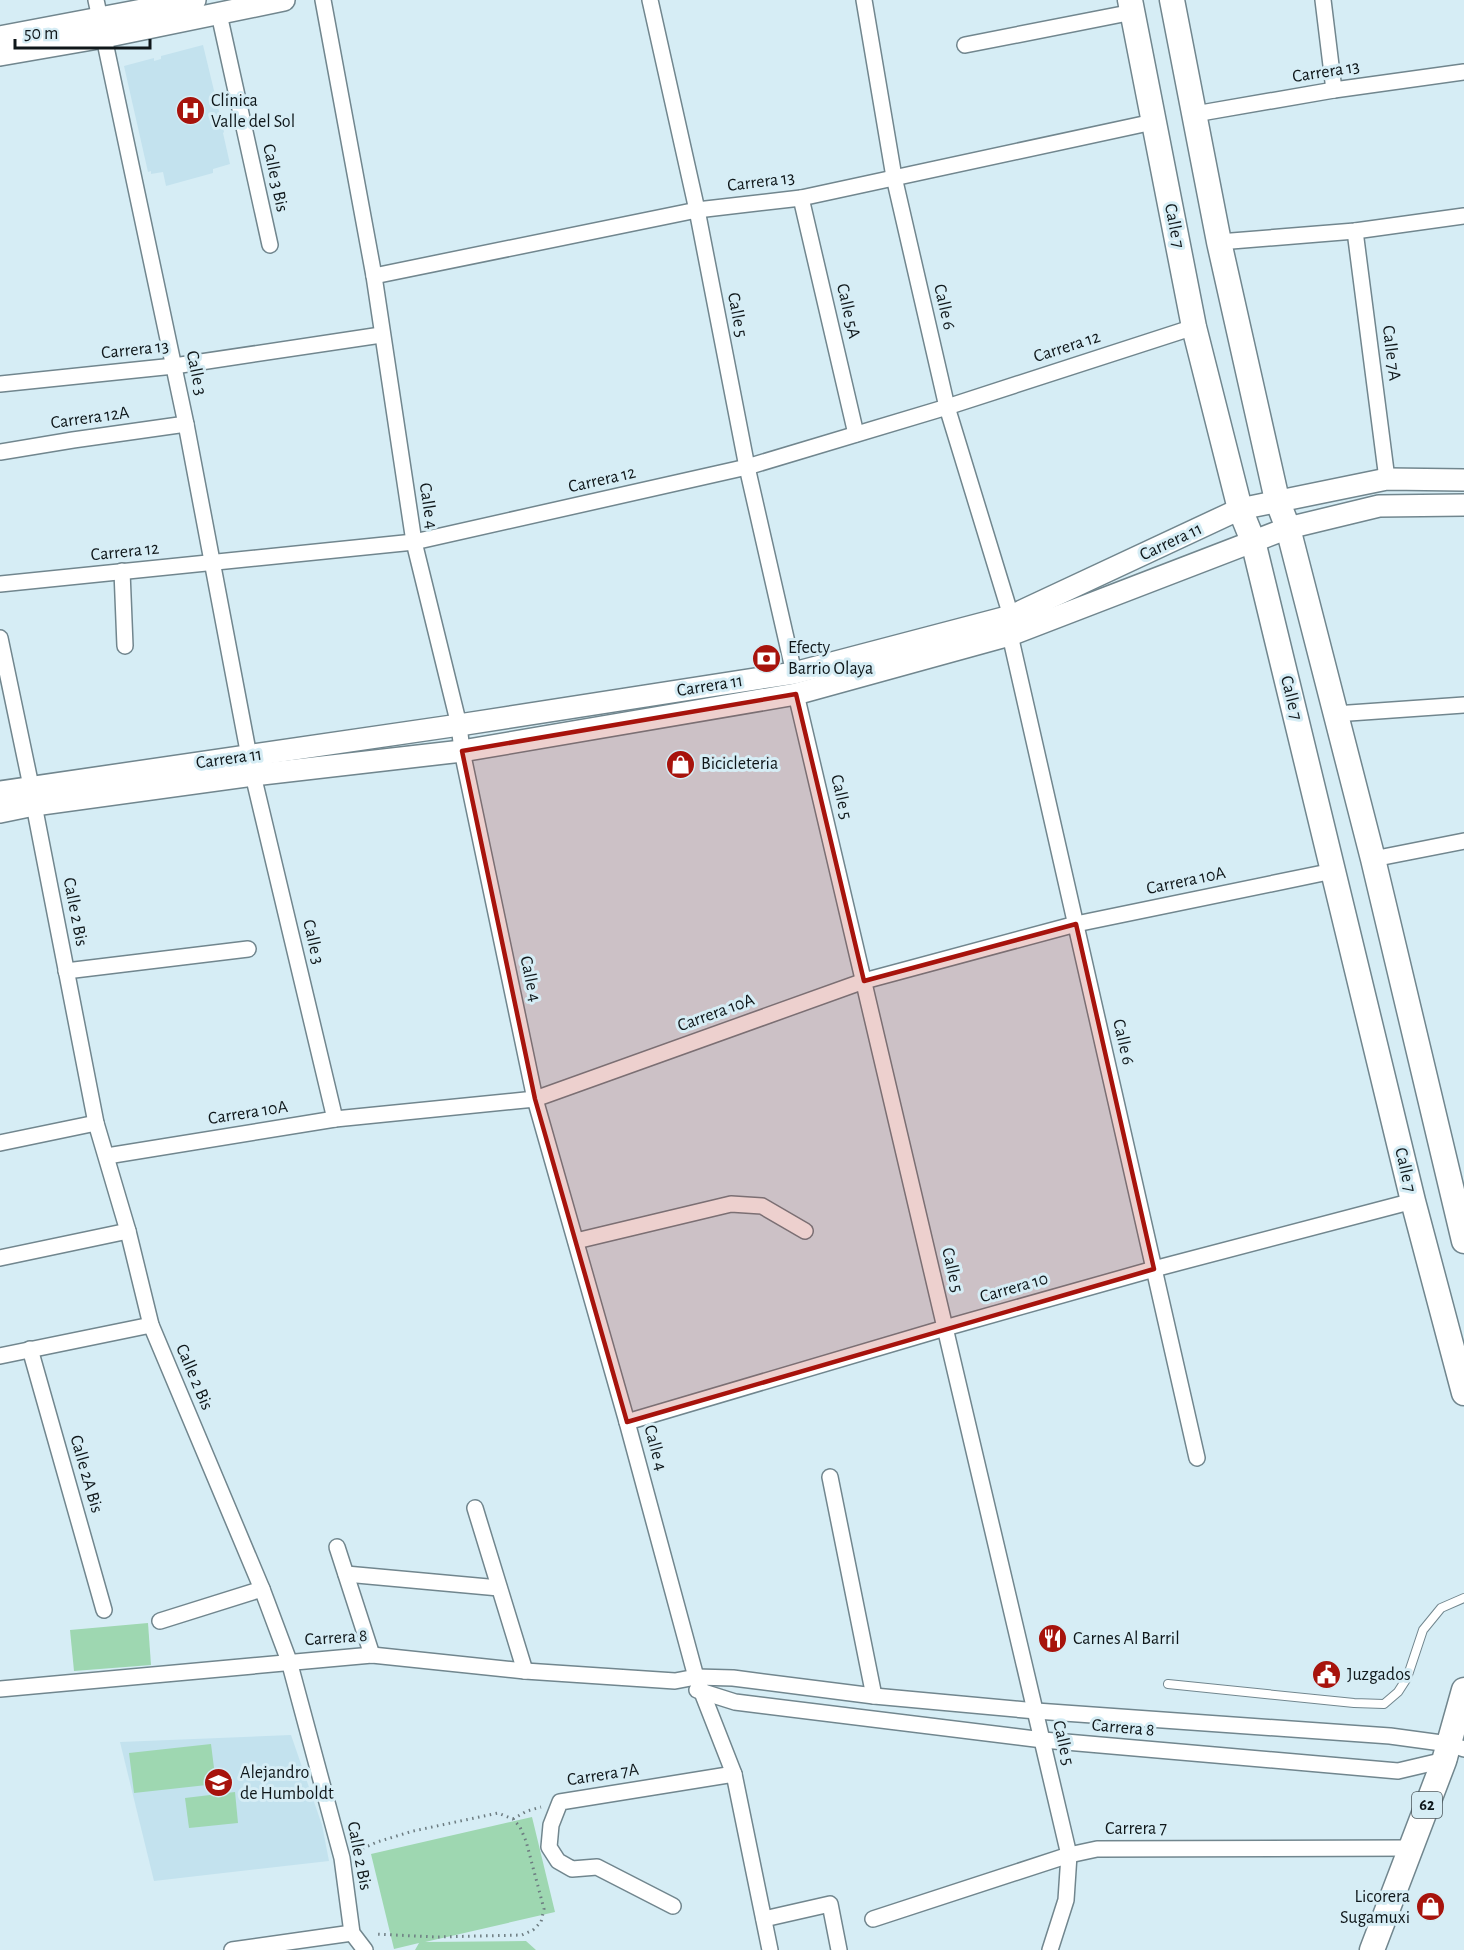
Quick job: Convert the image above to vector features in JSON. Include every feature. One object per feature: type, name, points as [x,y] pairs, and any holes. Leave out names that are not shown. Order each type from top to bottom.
[{"type":"main road","points":[[0,37],[195,0]]},
{"type":"main road","points":[[0,55],[100,19],[219,14],[284,0]]},
{"type":"main road","points":[[1172,0],[1219,242],[1277,500],[1288,528],[1373,859],[1459,1202],[1464,1241]]},
{"type":"main road","name":"Calle 7","points":[[1132,6],[1194,327],[1240,509],[1253,541],[1413,1201],[1464,1393]]},
{"type":"main road","name":"Carrera 11","points":[[1010,626],[1240,509],[1387,479],[1464,480]]},
{"type":"main road","name":"Carrera 11","points":[[251,765],[462,751],[795,684],[1010,626],[1220,555],[1288,528],[1379,506],[1464,505]]},
{"type":"main road","name":"Carrera 11","points":[[0,792],[33,795],[251,765],[459,725],[795,684]]},
{"type":"main road","name":"Carrera 11","points":[[0,812],[33,795]]},
{"type":"main road","name":"62","points":[[1372,1950],[1411,1848],[1455,1752],[1464,1690]]},
{"type":"street","name":"Calle 4","points":[[323,0],[374,276],[381,335],[414,542],[459,725],[462,751],[535,1099],[627,1422],[696,1677],[734,1774],[770,1950]]},
{"type":"street","name":"Calle 5","points":[[650,0],[697,210],[747,467],[795,684],[1069,1855],[1066,1900],[1050,1950]]},
{"type":"street","name":"Calle 6","points":[[864,0],[894,177],[948,406],[1010,626],[1197,1458]]},
{"type":"street","points":[[1323,0],[1334,90]]},
{"type":"street","points":[[964,45],[1132,6]]},
{"type":"street","name":"Calle 3 Bis","points":[[219,14],[270,245]]},
{"type":"street","name":"Calle 3","points":[[100,19],[186,424],[251,765],[335,1119]]},
{"type":"street","name":"Carrera 13","points":[[1195,114],[1334,90],[1464,72]]},
{"type":"street","name":"Carrera 13","points":[[374,276],[697,210],[801,198],[1153,122]]},
{"type":"street","name":"Calle 5A","points":[[801,198],[856,434]]},
{"type":"street","points":[[1219,242],[1355,231],[1464,216]]},
{"type":"street","name":"Calle 7A","points":[[1355,231],[1387,479]]},
{"type":"street","name":"Carrera 12","points":[[0,584],[414,542],[747,467],[948,406],[1194,327]]},
{"type":"street","name":"Carrera 13","points":[[0,384],[174,366],[381,335]]},
{"type":"street","name":"Carrera 12A","points":[[0,452],[186,424]]},
{"type":"street","points":[[122,572],[125,646]]},
{"type":"street","name":"Calle 2 Bis","points":[[0,638],[33,795],[96,1123],[128,1231],[152,1325],[262,1590],[289,1661],[342,1858],[352,1933],[365,1950]]},
{"type":"street","points":[[1335,714],[1464,705]]},
{"type":"street","points":[[1373,859],[1464,841]]},
{"type":"street","name":"Carrera 10A","points":[[107,1156],[335,1119],[535,1099],[864,981],[1076,924],[1333,871]]},
{"type":"street","points":[[66,971],[248,949]]},
{"type":"street","points":[[0,1143],[96,1123]]},
{"type":"street","name":"Carrera 10","points":[[627,1422],[1154,1269],[1413,1201]]},
{"type":"street","points":[[576,1241],[731,1204],[762,1206],[805,1231]]},
{"type":"street","points":[[0,1258],[128,1231]]},
{"type":"street","points":[[0,1356],[152,1325]]},
{"type":"street","name":"Calle 2A Bis","points":[[30,1349],[104,1610]]},
{"type":"street","points":[[830,1477],[874,1696]]},
{"type":"street","points":[[476,1508],[525,1671]]},
{"type":"street","points":[[337,1546],[372,1655]]},
{"type":"street","points":[[346,1574],[499,1588]]},
{"type":"street","points":[[159,1621],[262,1590]]},
{"type":"street","name":"Carrera 8","points":[[0,1689],[372,1655],[525,1671],[675,1681],[696,1677],[733,1678],[874,1696],[1036,1711],[1390,1736],[1455,1752]]},
{"type":"street","name":"Carrera 8","points":[[675,1681],[735,1702],[1042,1740],[1398,1771],[1455,1752]]},
{"type":"street","name":"Carrera 7A","points":[[674,1906],[597,1867],[572,1869],[558,1861],[549,1847],[551,1826],[560,1802],[734,1774]]},
{"type":"street","name":"Carrera 7","points":[[873,1919],[1069,1855],[1097,1849],[1411,1848]]},
{"type":"street","points":[[764,1919],[830,1904],[839,1950]]},
{"type":"street","points":[[232,1950],[260,1948],[352,1933]]},
{"type":"lane","points":[[1168,1684],[1384,1704],[1398,1692],[1407,1678],[1423,1630],[1441,1608],[1464,1598]]},
{"type":"path","points":[[513,1819],[527,1811],[560,1802]]},
{"type":"path","points":[[342,1858],[377,1842],[413,1831],[498,1814],[513,1819],[520,1827],[526,1841],[544,1909],[541,1922],[533,1930],[522,1935],[436,1937],[352,1933]]},
{"type":"highlighted area","points":[[796,694],[864,981],[1076,924],[1154,1269],[627,1422],[535,1099],[462,751]]},
{"type":"shaded area","points":[[203,45],[230,164],[213,169],[213,173],[166,186],[163,172],[151,174],[151,171],[148,172],[124,66],[154,58],[154,61],[161,59],[161,56]]},
{"type":"shaded area","name":"Alejandro de Humboldt","points":[[291,1735],[322,1825],[329,1861],[154,1881],[120,1742]]},
{"type":"green space","points":[[148,1623],[151,1665],[74,1671],[70,1630]]},
{"type":"green space","points":[[211,1744],[216,1784],[134,1793],[129,1753]]},
{"type":"green space","points":[[235,1792],[238,1823],[189,1828],[185,1798]]},
{"type":"green space","points":[[532,1817],[555,1912],[425,1942],[526,1941],[536,1950],[415,1950],[419,1943],[394,1949],[371,1854]]},
{"type":"place","name":"Clinica Valle del Sol","points":[[190,111]]},
{"type":"place","name":"Efecty Barrio Olaya","points":[[767,658]]},
{"type":"place","name":"Bicicleteria","points":[[680,764]]},
{"type":"place","name":"Carnes Al Barril","points":[[1052,1639]]},
{"type":"place","name":"Juzgados","points":[[1326,1675]]},
{"type":"place","name":"Alejandro de Humboldt","points":[[219,1783]]},
{"type":"place","name":"Licorera Sugamuxi","points":[[1431,1907]]}]
